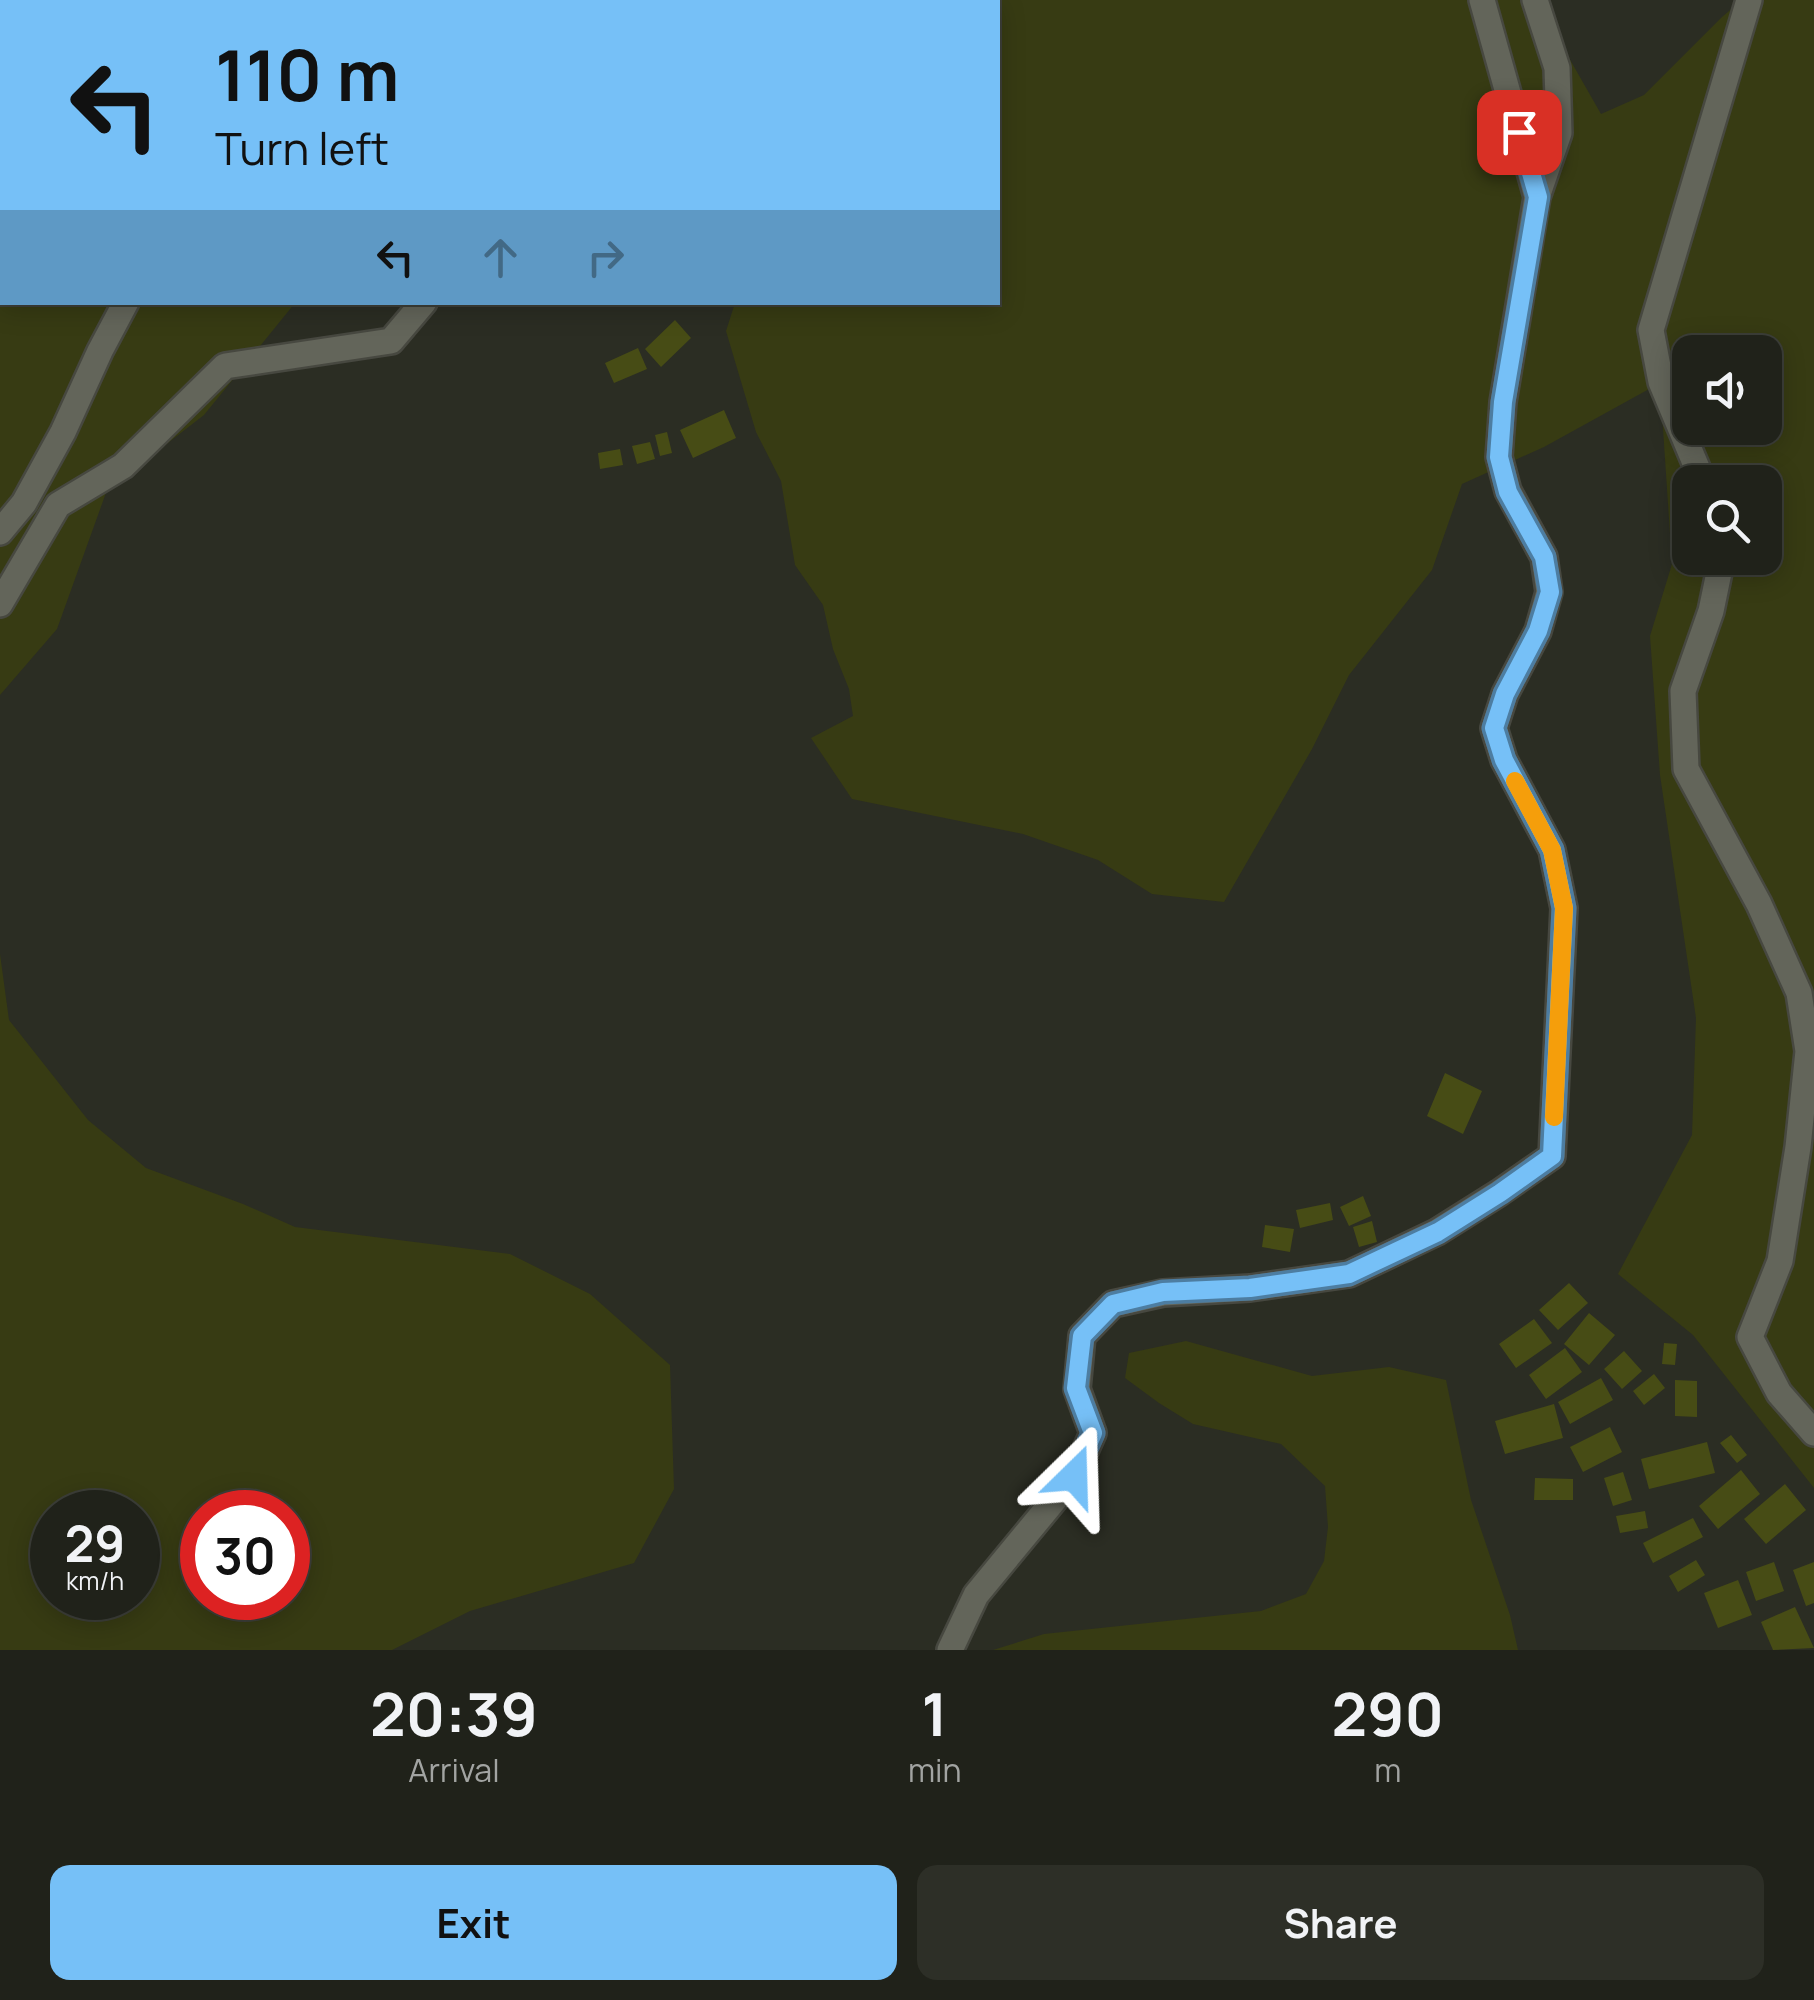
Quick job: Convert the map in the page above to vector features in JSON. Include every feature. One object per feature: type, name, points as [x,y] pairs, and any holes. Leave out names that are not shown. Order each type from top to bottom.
[{"type":"street","points":[[1482,0],[1538,197]]},
{"type":"street","points":[[950,1650],[976,1594],[1074,1476],[1093,1433],[1076,1388],[1082,1336],[1113,1304],[1163,1292],[1250,1288],[1349,1274],[1438,1232],[1552,1156],[1564,908],[1552,850],[1504,760],[1494,728],[1505,694],[1538,631],[1550,592],[1544,557],[1508,492],[1499,457],[1503,402],[1538,197],[1559,133],[1557,68],[1535,0]]},
{"type":"street","points":[[1695,465],[1660,382],[1652,330],[1749,0]]},
{"type":"street","points":[[0,532],[40,474],[124,305]]},
{"type":"street","points":[[0,604],[58,506],[123,466],[226,366],[391,341],[421,305]]},
{"type":"street","points":[[1718,575],[1711,611],[1683,692],[1686,770],[1759,904],[1799,992],[1808,1051],[1798,1147],[1780,1261],[1750,1336],[1780,1392],[1814,1433]]},
{"type":"green space","points":[[1000,0],[1536,0],[1601,114],[1644,95],[1742,0],[1814,0],[1814,1488],[1693,1335],[1618,1274],[1692,1135],[1696,1018],[1660,775],[1650,636],[1672,564],[1660,383],[1544,447],[1462,484],[1432,570],[1349,675],[1312,749],[1224,902],[1152,894],[1098,860],[1023,834],[852,799],[811,738],[853,716],[849,689],[833,649],[823,605],[795,565],[781,481],[756,432],[726,331],[734,305],[1000,305]]},
{"type":"green space","points":[[0,305],[293,305],[204,415],[107,490],[57,629],[0,695]]},
{"type":"green space","points":[[0,954],[9,1020],[88,1120],[146,1168],[295,1227],[510,1254],[590,1294],[670,1365],[674,1489],[634,1563],[470,1611],[392,1650],[0,1650]]},
{"type":"green space","points":[[1186,1341],[1312,1376],[1389,1367],[1446,1380],[1471,1500],[1518,1650],[993,1650],[1044,1634],[1261,1611],[1306,1594],[1324,1561],[1328,1527],[1325,1486],[1281,1444],[1193,1424],[1125,1378],[1129,1353]]},
{"type":"building","points":[[675,320],[691,338],[661,367],[645,349]]},
{"type":"building","points":[[638,348],[647,369],[614,383],[605,363]]},
{"type":"building","points":[[724,410],[736,438],[693,458],[680,430]]},
{"type":"building","points":[[667,432],[672,453],[660,456],[655,435]]},
{"type":"building","points":[[650,442],[655,459],[637,464],[632,446]]},
{"type":"building","points":[[620,449],[623,465],[600,469],[598,453]]},
{"type":"building","points":[[1445,1073],[1482,1091],[1463,1134],[1427,1116]]},
{"type":"building","points":[[1363,1196],[1371,1216],[1349,1226],[1340,1207]]},
{"type":"building","points":[[1330,1203],[1333,1220],[1300,1228],[1296,1210]]},
{"type":"building","points":[[1372,1221],[1377,1242],[1359,1247],[1353,1227]]},
{"type":"building","points":[[1265,1225],[1294,1229],[1290,1252],[1262,1247]]},
{"type":"building","points":[[1569,1283],[1588,1303],[1558,1330],[1539,1310]]},
{"type":"building","points":[[1589,1313],[1615,1335],[1589,1365],[1564,1344]]},
{"type":"building","points":[[1534,1319],[1552,1343],[1516,1368],[1499,1344]]},
{"type":"building","points":[[1664,1343],[1677,1344],[1675,1365],[1662,1364]]},
{"type":"building","points":[[1565,1348],[1582,1372],[1546,1399],[1529,1375]]},
{"type":"building","points":[[1624,1351],[1642,1371],[1622,1389],[1604,1369]]},
{"type":"building","points":[[1654,1374],[1665,1388],[1644,1405],[1633,1391]]},
{"type":"building","points":[[1601,1378],[1613,1400],[1570,1424],[1558,1402]]},
{"type":"building","points":[[1675,1380],[1697,1381],[1697,1417],[1675,1416]]},
{"type":"building","points":[[1554,1404],[1563,1438],[1505,1454],[1495,1421]]},
{"type":"building","points":[[1610,1427],[1622,1452],[1583,1472],[1570,1447]]},
{"type":"building","points":[[1731,1435],[1747,1455],[1737,1463],[1720,1443]]},
{"type":"building","points":[[1707,1442],[1715,1473],[1649,1489],[1641,1459]]},
{"type":"building","points":[[1741,1470],[1760,1494],[1718,1529],[1699,1506]]},
{"type":"building","points":[[1623,1472],[1632,1500],[1613,1506],[1604,1478]]},
{"type":"building","points":[[1535,1478],[1573,1479],[1573,1500],[1534,1500]]},
{"type":"building","points":[[1785,1484],[1806,1510],[1766,1544],[1744,1519]]},
{"type":"building","points":[[1645,1511],[1648,1528],[1620,1533],[1616,1516]]},
{"type":"building","points":[[1693,1518],[1703,1537],[1653,1563],[1643,1543]]},
{"type":"building","points":[[1696,1560],[1705,1575],[1678,1592],[1669,1576]]},
{"type":"building","points":[[1774,1562],[1784,1591],[1756,1601],[1746,1572]]},
{"type":"building","points":[[1814,1562],[1814,1603],[1806,1606],[1793,1570]]},
{"type":"building","points":[[1738,1580],[1752,1615],[1718,1628],[1704,1593]]},
{"type":"building","points":[[1795,1607],[1814,1648],[1773,1650],[1761,1622]]},
{"type":"slow traffic","points":[[1515,781],[1552,850],[1564,908],[1554,1117]]},
{"type":"route","points":[[1074,1476],[1093,1433],[1076,1388],[1082,1336],[1113,1304],[1163,1292],[1250,1288],[1349,1274],[1438,1232],[1552,1156],[1564,908],[1552,850],[1504,760],[1494,728],[1505,694],[1538,631],[1550,592],[1544,557],[1508,492],[1499,457],[1503,402],[1538,197],[1519,132]]}]
